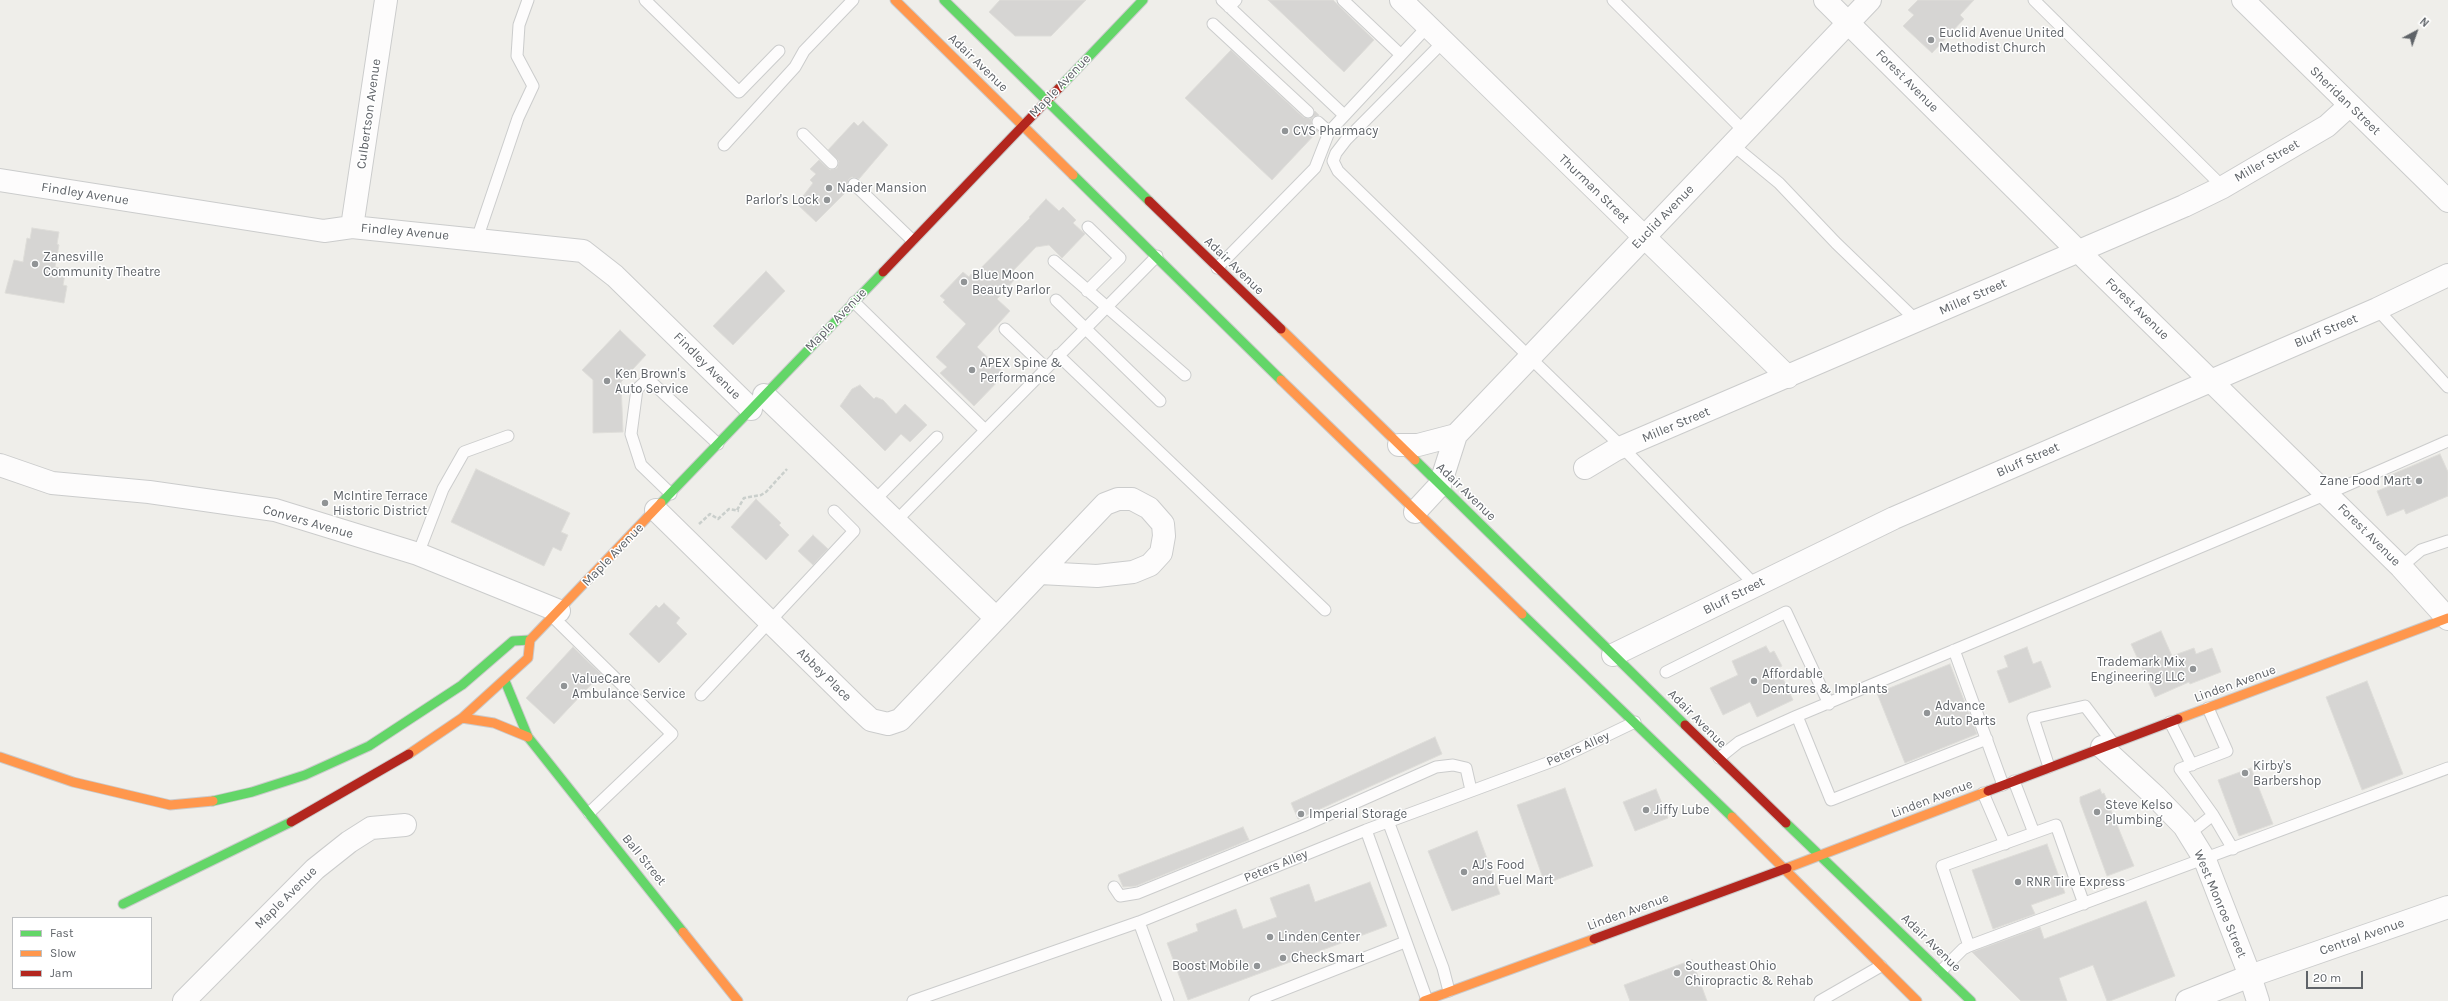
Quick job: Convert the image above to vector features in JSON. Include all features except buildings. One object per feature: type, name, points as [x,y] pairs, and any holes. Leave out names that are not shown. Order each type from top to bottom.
[{"type":"main road","name":"Adair Avenue","points":[[895,0],[1157,256],[1415,512],[1556,649],[1635,722],[1917,1001]]},
{"type":"main road","name":"Adair Avenue","points":[[944,0],[1613,655],[1821,854],[1971,1001]]},
{"type":"main road","name":"Maple Avenue","points":[[530,640],[1143,0]]},
{"type":"main road","name":"Linden Avenue","points":[[1426,1000],[1451,996],[2107,745],[2448,618]]},
{"type":"main road","points":[[0,757],[72,782],[170,805],[213,801],[252,792],[305,775],[369,746],[404,725],[462,685],[513,641],[530,640],[528,658],[505,681],[462,718],[400,760],[294,820],[123,904]]},
{"type":"main road","name":"Ball Street","points":[[505,681],[528,737],[738,1001]]},
{"type":"main road","name":"Ball Street","points":[[462,718],[494,723],[528,737]]},
{"type":"street","name":"Culbertson Avenue","points":[[352,227],[386,0]]},
{"type":"street","name":"Thurman Street","points":[[1401,0],[1788,378]]},
{"type":"street","name":"Forest Avenue","points":[[1825,0],[2078,251],[2401,567],[2448,618]]},
{"type":"street","name":"Euclid Avenue","points":[[1415,512],[1440,485],[1456,435],[1870,0]]},
{"type":"street","name":"Sheridan Street","points":[[2243,0],[2448,201]]},
{"type":"street","name":"Miller Street","points":[[1585,468],[1623,448],[1788,378],[2223,187],[2327,126],[2350,105]]},
{"type":"street","name":"Findley Avenue","points":[[0,180],[324,231],[352,227],[583,251],[615,276],[758,402]]},
{"type":"street","name":"Bluff Street","points":[[1613,655],[1894,518],[2377,309],[2448,275]]},
{"type":"street","points":[[758,402],[874,501],[996,618]]},
{"type":"street","points":[[1399,445],[1418,445],[1456,435]]},
{"type":"street","name":"Convers Avenue","points":[[0,465],[52,483],[149,492],[275,510],[418,554],[556,614]]},
{"type":"street","name":"Abbey Place","points":[[656,510],[872,720],[888,724],[900,720],[1105,504],[1118,499],[1132,499],[1149,508],[1163,524],[1164,536],[1161,554],[1150,565],[1133,572],[1097,576],[1040,573]]},
{"type":"street","name":"West Monroe Street","points":[[2107,745],[2189,834],[2205,860],[2250,976],[2258,1001]]},
{"type":"street","name":"Maple Avenue","points":[[184,1001],[320,864],[349,842],[371,828],[404,825]]},
{"type":"street","name":"Central Avenue","points":[[2187,1001],[2250,976],[2448,907]]},
{"type":"lane","points":[[477,239],[518,118],[533,86],[517,56],[519,25],[528,0]]},
{"type":"lane","points":[[645,0],[738,92],[779,51]]},
{"type":"lane","points":[[724,145],[795,67],[804,51],[853,0]]},
{"type":"lane","points":[[1343,0],[1400,54]]},
{"type":"lane","points":[[1613,0],[1779,183],[1836,243],[1917,321]]},
{"type":"lane","points":[[2034,0],[2223,187]]},
{"type":"lane","points":[[1229,2],[1344,115]]},
{"type":"lane","points":[[1213,24],[1308,112]]},
{"type":"lane","points":[[1217,268],[1315,168],[1329,132],[1400,54],[1428,26]]},
{"type":"lane","points":[[1444,42],[1346,140],[1336,152],[1333,161],[1338,171],[1623,448],[1755,585]]},
{"type":"lane","points":[[1318,122],[1329,132]]},
{"type":"lane","points":[[803,134],[832,163]]},
{"type":"lane","points":[[854,184],[912,240]]},
{"type":"lane","points":[[1087,290],[1120,258],[1088,228]]},
{"type":"lane","points":[[895,522],[1106,306],[1157,256]]},
{"type":"lane","points":[[1054,261],[1185,375]]},
{"type":"lane","points":[[1056,300],[1160,401]]},
{"type":"lane","points":[[854,302],[985,430]]},
{"type":"lane","points":[[2377,309],[2448,387]]},
{"type":"lane","points":[[1005,329],[1046,368]]},
{"type":"lane","points":[[1058,355],[1325,610]]},
{"type":"lane","points":[[671,494],[641,465],[631,434],[637,389],[648,379],[718,444]]},
{"type":"lane","points":[[418,554],[443,489],[464,452],[508,436]]},
{"type":"lane","points":[[874,501],[937,437]]},
{"type":"lane","points":[[1719,758],[1739,742],[1797,716],[1829,704],[2327,494],[2448,441]]},
{"type":"lane","points":[[701,695],[854,531],[834,512]]},
{"type":"lane","points":[[2401,567],[2421,550],[2448,541]]},
{"type":"lane","points":[[1666,672],[1786,612],[1829,704]]},
{"type":"lane","points":[[556,614],[672,734],[589,813]]},
{"type":"lane","points":[[1954,650],[1987,739],[2034,833]]},
{"type":"lane","points":[[2049,767],[2033,718],[2085,706],[2107,745]]},
{"type":"lane","points":[[2208,708],[2227,751],[2180,769],[2213,815],[2233,849]]},
{"type":"lane","points":[[1797,716],[1831,800],[1987,739]]},
{"type":"lane","name":"Peters Alley","points":[[913,1001],[1139,922],[1388,821],[1558,759],[1635,722]]},
{"type":"lane","points":[[2170,722],[2192,765]]},
{"type":"lane","points":[[1114,887],[1120,896],[1138,893],[1303,826],[1436,767],[1453,765],[1466,768],[1471,790]]},
{"type":"lane","points":[[1941,971],[1963,949],[1969,946],[2205,860],[2448,768]]},
{"type":"lane","points":[[1983,793],[2005,844]]},
{"type":"lane","points":[[2189,834],[2213,815]]},
{"type":"lane","points":[[1388,821],[1443,968],[1451,996]]},
{"type":"lane","points":[[1969,946],[1942,866],[2056,825],[2084,904]]},
{"type":"lane","points":[[1366,830],[1426,1000]]},
{"type":"lane","points":[[1139,922],[1168,1001]]},
{"type":"lane","points":[[1255,1001],[1270,998],[1405,942]]},
{"type":"lane","points":[[1820,1001],[1882,966]]},
{"type":"path","points":[[698,525],[710,514],[718,519],[729,509],[738,510],[744,498],[761,495],[766,492],[787,468]]},
{"type":"traffic: fast","points":[[944,0],[1149,201]]},
{"type":"traffic: fast","points":[[1059,88],[1143,0]]},
{"type":"traffic: fast","points":[[1073,175],[1281,380]]},
{"type":"traffic: fast","points":[[661,503],[883,272]]},
{"type":"traffic: fast","points":[[1415,460],[1685,725]]},
{"type":"traffic: fast","points":[[1522,614],[1732,817]]},
{"type":"traffic: fast","points":[[213,801],[252,792],[305,775],[369,746],[462,685],[513,641],[530,640]]},
{"type":"traffic: fast","points":[[505,681],[528,737],[683,932]]},
{"type":"traffic: fast","points":[[123,904],[291,822]]},
{"type":"traffic: fast","points":[[1786,823],[1971,1001]]},
{"type":"traffic: slow","points":[[895,0],[1073,175]]},
{"type":"traffic: slow","points":[[1281,329],[1415,460]]},
{"type":"traffic: slow","points":[[1281,380],[1522,614]]},
{"type":"traffic: slow","points":[[530,640],[661,503]]},
{"type":"traffic: slow","points":[[2178,719],[2448,618]]},
{"type":"traffic: slow","points":[[462,718],[528,658],[530,640]]},
{"type":"traffic: slow","points":[[462,718],[494,723],[528,737]]},
{"type":"traffic: slow","points":[[409,754],[462,718]]},
{"type":"traffic: slow","points":[[0,757],[73,782],[170,805],[213,801]]},
{"type":"traffic: slow","points":[[1787,868],[1988,791]]},
{"type":"traffic: slow","points":[[1732,817],[1917,1001]]},
{"type":"traffic: slow","points":[[683,932],[738,1001]]},
{"type":"traffic: slow","points":[[1424,1001],[1594,939]]},
{"type":"traffic: jam","points":[[883,272],[1059,88]]},
{"type":"traffic: jam","points":[[1149,201],[1281,329]]},
{"type":"traffic: jam","points":[[1988,791],[2178,719]]},
{"type":"traffic: jam","points":[[1685,725],[1786,823]]},
{"type":"traffic: jam","points":[[291,822],[409,754]]},
{"type":"traffic: jam","points":[[1594,939],[1787,868]]},
{"type":"place","name":"Euclid Avenue United Methodist Church","points":[[1931,40]]},
{"type":"place","name":"CVS Pharmacy","points":[[1285,131]]},
{"type":"place","name":"Nader Mansion","points":[[829,188]]},
{"type":"place","name":"Parlor's Lock","points":[[827,200]]},
{"type":"place","name":"Zanesville Community Theatre","points":[[35,264]]},
{"type":"place","name":"Blue Moon Beauty Parlor","points":[[964,282]]},
{"type":"place","name":"APEX Spine & Performance","points":[[972,370]]},
{"type":"place","name":"Ken Brown's Auto Service","points":[[607,381]]},
{"type":"place","name":"Zane Food Mart","points":[[2419,481]]},
{"type":"place","name":"McIntire Terrace Historic District","points":[[325,503]]},
{"type":"place","name":"Trademark Mix Engineering LLC","points":[[2193,669]]},
{"type":"place","name":"Affordable Dentures & Implants","points":[[1754,681]]},
{"type":"place","name":"ValueCare Ambulance Service","points":[[564,686]]},
{"type":"place","name":"Advance Auto Parts","points":[[1927,713]]},
{"type":"place","name":"Kirby's Barbershop","points":[[2245,773]]},
{"type":"place","name":"Jiffy Lube","points":[[1646,810]]},
{"type":"place","name":"Steve Kelso Plumbing","points":[[2097,812]]},
{"type":"place","name":"Imperial Storage","points":[[1301,814]]},
{"type":"place","name":"AJ's Food and Fuel Mart","points":[[1464,872]]},
{"type":"place","name":"RNR Tire Express","points":[[2018,882]]},
{"type":"place","name":"Linden Center","points":[[1270,937]]},
{"type":"place","name":"CheckSmart","points":[[1283,958]]},
{"type":"place","name":"Boost Mobile","points":[[1257,966]]},
{"type":"place","name":"Southeast Ohio Chiropractic & Rehab","points":[[1677,973]]}]
